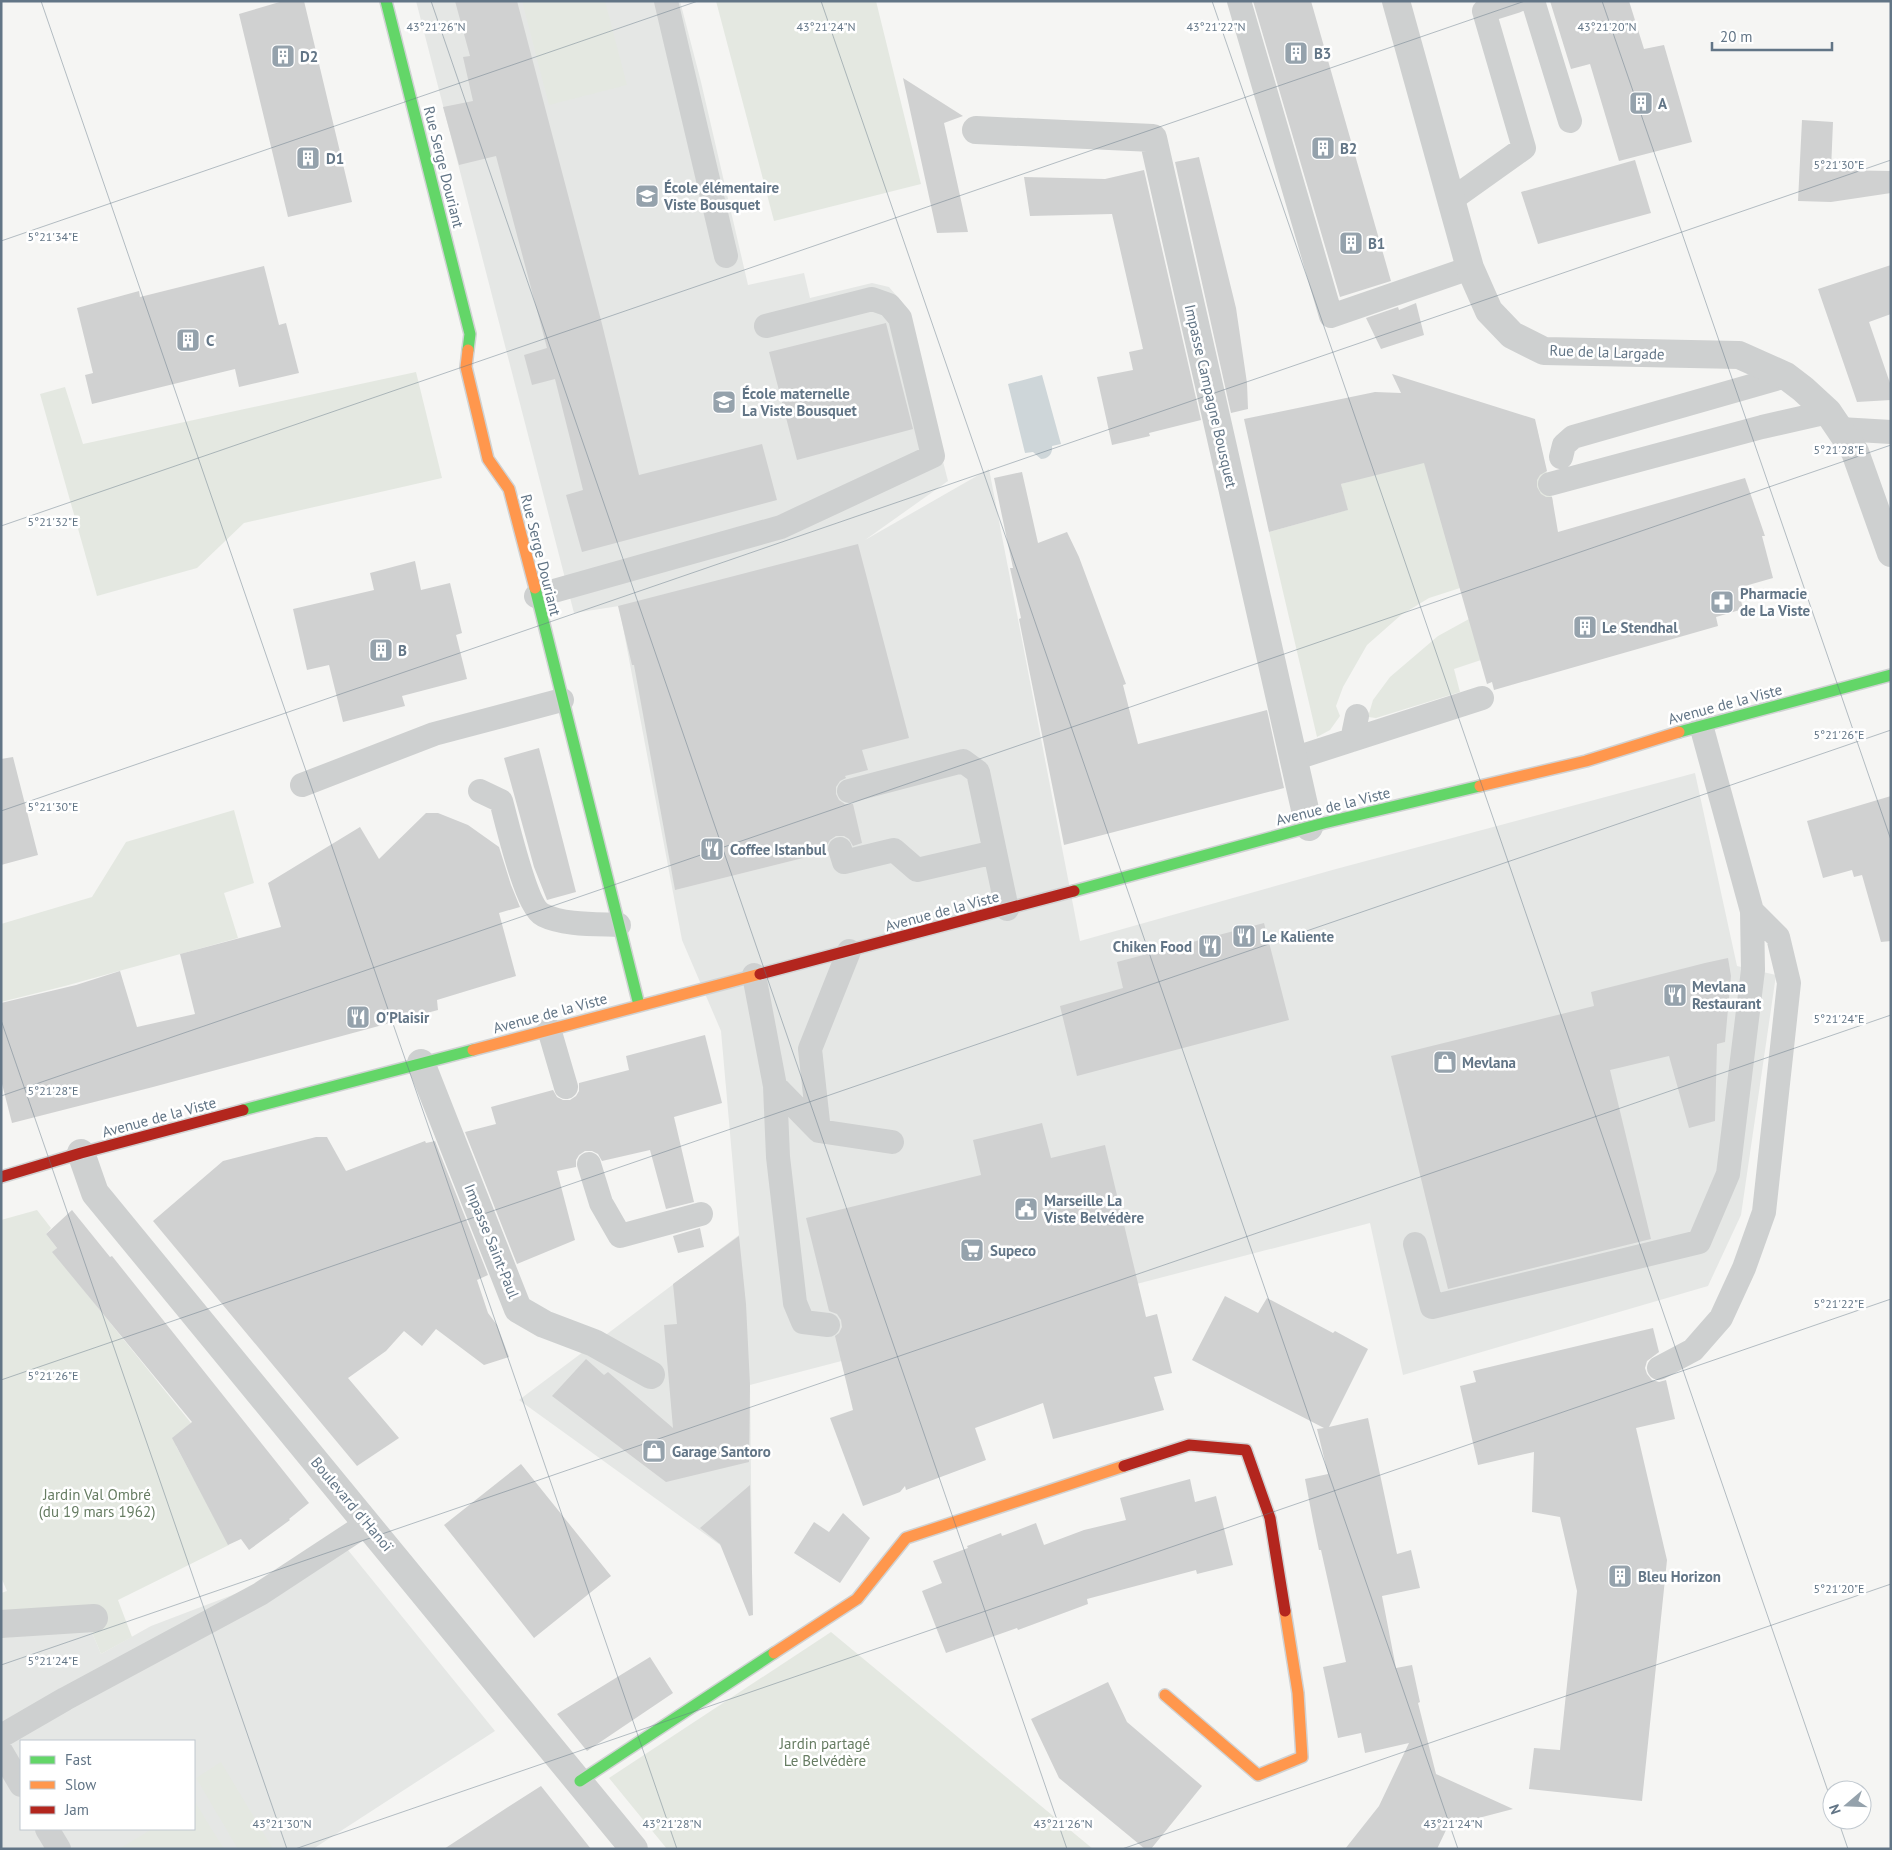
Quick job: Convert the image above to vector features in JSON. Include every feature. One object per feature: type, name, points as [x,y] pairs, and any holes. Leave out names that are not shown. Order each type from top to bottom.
[{"type":"street","name":"Rue Serge Douriant","points":[[386,1],[470,334],[466,368],[488,459],[509,489],[639,1005]]},
{"type":"street","name":"Rue de la Largade","points":[[1396,1],[1470,268],[1489,311],[1512,335],[1544,351],[1739,355],[1786,376],[1804,389],[1834,420],[1855,452],[1891,554]]},
{"type":"street","name":"Impasse Campagne Bousquet","points":[[976,130],[1153,138],[1309,827]]},
{"type":"street","name":"Avenue de la Viste","points":[[1,1177],[81,1153],[1007,909],[1309,827],[1586,761],[1701,725],[1891,675]]},
{"type":"street","name":"Impasse Saint-Paul","points":[[421,1063],[518,1309],[544,1324],[594,1344],[651,1375]]},
{"type":"street","name":"Boulevard d'Hanoï","points":[[81,1153],[95,1192],[634,1849]]},
{"type":"street","points":[[580,1781],[857,1599],[906,1538],[1189,1445],[1246,1450],[1270,1518],[1298,1693],[1302,1757],[1258,1775],[1165,1695]]},
{"type":"street","points":[[1,1624],[94,1618]]},
{"type":"lane","points":[[666,1],[726,256]]},
{"type":"lane","points":[[1239,1],[1331,316],[1470,268]]},
{"type":"lane","points":[[1451,200],[1524,148],[1484,11],[1516,1]]},
{"type":"lane","points":[[1533,1],[1570,121]]},
{"type":"lane","points":[[536,596],[781,527],[933,456],[900,318],[889,305],[872,300],[766,326]]},
{"type":"lane","points":[[1561,457],[1564,445],[1573,437],[1786,376]]},
{"type":"lane","points":[[1550,484],[1762,427],[1834,420],[1891,432]]},
{"type":"lane","points":[[1294,759],[1482,698]]},
{"type":"lane","points":[[302,785],[434,734],[562,700]]},
{"type":"lane","points":[[1352,740],[1358,716]]},
{"type":"lane","points":[[1415,1244],[1432,1307],[1699,1242],[1728,1174],[1753,970],[1752,910],[1701,725]]},
{"type":"lane","points":[[849,791],[963,761],[978,772],[1007,909]]},
{"type":"lane","points":[[480,791],[501,801],[528,896],[541,915],[559,920],[619,925]]},
{"type":"lane","points":[[840,849],[844,862],[894,850],[917,870],[995,852]]},
{"type":"lane","points":[[1658,1368],[1693,1350],[1721,1318],[1744,1268],[1764,1212],[1790,983],[1778,937],[1752,910]]},
{"type":"lane","points":[[819,1131],[810,1049],[850,950]]},
{"type":"lane","points":[[754,975],[774,1086],[778,1157],[794,1303],[803,1322],[828,1324]]},
{"type":"lane","points":[[549,1029],[566,1087]]},
{"type":"lane","points":[[774,1086],[819,1131],[892,1142]]},
{"type":"lane","points":[[589,1164],[601,1203],[620,1236],[701,1214]]},
{"type":"lane","points":[[1,1736],[65,1699],[260,1594],[368,1523]]},
{"type":"lane","points":[[1,1751],[20,1783]]},
{"type":"lane","points":[[48,1830],[58,1849]]},
{"type":"shaded area","points":[[416,1],[680,1],[701,82],[748,285],[804,273],[810,298],[872,283],[889,287],[902,302],[948,481],[865,540],[989,469],[1080,941],[1336,869],[1695,773],[1737,966],[1776,975],[1741,1215],[1708,1286],[1403,1375],[1370,1223],[750,1385],[752,1568],[519,1400],[739,1235],[721,1031],[682,940],[619,606],[574,613]]},
{"type":"shaded area","points":[[1042,375],[1061,444],[1052,446],[1050,456],[1041,459],[1033,452],[1025,453],[1008,384]]},
{"type":"shaded area","points":[[335,1534],[495,1731],[313,1849],[1,1849],[1,1638],[91,1630],[101,1654],[151,1626],[269,1581]]},
{"type":"green space","points":[[522,1],[605,1],[627,85],[549,105]]},
{"type":"green space","points":[[716,1],[876,1],[921,184],[774,221]]},
{"type":"green space","points":[[416,372],[442,478],[244,523],[197,568],[97,596],[40,394],[65,387],[83,444]]},
{"type":"green space","points":[[1537,429],[1553,502],[1460,588],[1429,598],[1401,615],[1367,645],[1343,687],[1336,706],[1340,716],[1330,730],[1317,737],[1269,532],[1347,510],[1341,484]]},
{"type":"green space","points":[[1469,619],[1481,660],[1454,669],[1460,692],[1376,718],[1368,717],[1373,700],[1390,677],[1438,636]]},
{"type":"green space","points":[[234,810],[254,883],[224,893],[238,938],[1,1002],[1,924],[92,897],[126,842]]},
{"type":"green space","name":"Jardin Val Ombré (du 19 mars 1962)","points":[[37,1210],[51,1228],[46,1234],[57,1248],[53,1252],[191,1423],[176,1446],[229,1545],[118,1600],[132,1637],[101,1654],[91,1630],[1,1638],[1,1593],[7,1591],[1,1577],[1,1220]]},
{"type":"green space","name":"Jardin partagé Le Belvédère","points":[[831,1632],[1093,1849],[667,1849],[609,1778]]},
{"type":"green space","points":[[221,1762],[273,1849],[238,1849],[196,1778]]},
{"type":"green space","points":[[195,1802],[224,1849],[119,1849],[150,1830],[195,1830]]},
{"type":"building","points":[[283,1],[304,1],[352,202],[288,217],[239,14]]},
{"type":"building","points":[[455,1],[517,1],[602,324],[639,475],[762,444],[777,500],[582,552],[566,495],[583,490],[555,379],[532,385],[524,355],[547,348],[496,156],[459,165],[443,107],[473,101],[463,57],[470,56]]},
{"type":"building","points":[[1253,1],[1311,1],[1391,281],[1340,297]]},
{"type":"building","name":"A","points":[[1550,1],[1629,1],[1644,49],[1664,45],[1692,142],[1619,161],[1590,64],[1571,69]]},
{"type":"building","points":[[903,78],[963,116],[944,123],[968,232],[937,233]]},
{"type":"building","points":[[1802,120],[1833,122],[1831,170],[1891,171],[1891,193],[1831,202],[1798,201]]},
{"type":"building","points":[[1199,157],[1236,308],[1247,383],[1248,409],[1231,413],[1175,162]]},
{"type":"building","points":[[1635,160],[1651,213],[1538,244],[1521,192]]},
{"type":"building","points":[[1144,170],[1201,420],[1149,433],[1150,436],[1112,445],[1097,377],[1133,370],[1129,352],[1143,349],[1112,214],[1030,216],[1024,177],[1105,179]]},
{"type":"building","points":[[1891,265],[1891,314],[1869,322],[1891,386],[1891,400],[1857,402],[1818,289]]},
{"type":"building","name":"C","points":[[264,266],[279,325],[286,323],[299,373],[239,387],[235,369],[92,404],[85,375],[93,373],[77,308],[139,291],[140,297]]},
{"type":"building","points":[[1416,303],[1424,335],[1381,349],[1366,318],[1398,307],[1399,310]]},
{"type":"building","points":[[886,323],[913,429],[797,460],[769,352]]},
{"type":"building","points":[[1392,374],[1535,419],[1547,471],[1540,475],[1537,480],[1537,487],[1541,494],[1546,497],[1552,497],[1558,532],[1745,478],[1765,536],[1762,536],[1773,578],[1738,588],[1743,609],[1716,617],[1718,626],[1494,690],[1492,682],[1487,684],[1424,463],[1341,484],[1348,510],[1269,532],[1244,419],[1375,392],[1401,393]]},
{"type":"building","points":[[1022,472],[1038,543],[1067,532],[1079,557],[1126,684],[1123,685],[1138,744],[1267,710],[1284,788],[1064,845],[1019,619],[1021,618],[1010,568],[1013,568],[994,478]]},
{"type":"building","points":[[858,544],[909,738],[862,750],[868,770],[845,776],[846,778],[840,781],[836,787],[836,794],[839,800],[845,804],[853,804],[862,843],[853,846],[849,839],[844,836],[836,836],[827,845],[827,852],[675,890],[634,665],[632,665],[618,606]]},
{"type":"building","name":"B","points":[[415,561],[421,590],[450,583],[462,633],[456,635],[467,679],[402,696],[405,706],[343,722],[329,665],[307,670],[293,609],[374,590],[370,573]]},
{"type":"building","points":[[539,748],[576,892],[547,900],[534,867],[504,758]]},
{"type":"building","points":[[13,757],[38,855],[1,865],[1,759]]},
{"type":"building","points":[[1891,796],[1891,941],[1881,942],[1862,875],[1854,877],[1852,870],[1823,878],[1807,821]]},
{"type":"building","points":[[426,813],[438,813],[468,825],[499,847],[520,907],[499,913],[516,976],[437,1000],[438,1010],[12,1123],[1,1080],[1,1003],[76,985],[120,971],[137,1027],[195,1014],[180,954],[281,927],[268,883],[360,827],[379,859]]},
{"type":"building","points":[[1264,923],[1289,1020],[1077,1076],[1060,1006],[1123,988],[1117,962]]},
{"type":"building","points":[[1728,958],[1731,976],[1725,1042],[1717,1044],[1715,1121],[1689,1128],[1669,1056],[1610,1070],[1651,1239],[1448,1289],[1391,1056],[1594,1006],[1591,992]]},
{"type":"building","points":[[705,1035],[722,1103],[674,1117],[694,1202],[666,1209],[650,1150],[602,1161],[598,1154],[592,1151],[585,1151],[576,1160],[576,1167],[557,1171],[575,1240],[517,1264],[465,1132],[496,1124],[491,1107],[553,1090],[557,1097],[563,1100],[570,1100],[579,1091],[579,1083],[629,1070],[626,1056]]},
{"type":"building","points":[[1042,1123],[1051,1158],[1105,1145],[1146,1317],[1157,1314],[1172,1373],[1154,1377],[1164,1410],[1053,1439],[1043,1403],[975,1428],[986,1460],[906,1490],[905,1486],[900,1492],[863,1506],[830,1418],[853,1410],[835,1336],[842,1327],[841,1320],[837,1314],[829,1311],[806,1218],[981,1175],[973,1140]]},
{"type":"building","points":[[316,1137],[327,1137],[346,1171],[425,1141],[426,1143],[435,1141],[488,1275],[477,1280],[488,1313],[497,1325],[509,1357],[484,1365],[436,1329],[422,1346],[404,1331],[386,1351],[348,1378],[399,1438],[357,1466],[153,1221],[223,1161]]},
{"type":"building","points":[[72,1210],[110,1257],[112,1256],[309,1503],[290,1520],[249,1550],[241,1539],[228,1545],[172,1438],[192,1422],[52,1252],[57,1248],[46,1234]]},
{"type":"building","points":[[700,1228],[704,1247],[678,1253],[673,1236]]},
{"type":"building","points":[[739,1236],[746,1304],[750,1385],[749,1462],[666,1482],[552,1396],[586,1359],[604,1375],[608,1372],[673,1428],[664,1325],[677,1324],[673,1284]]},
{"type":"building","points":[[1225,1296],[1258,1313],[1267,1298],[1368,1349],[1329,1427],[1368,1418],[1397,1554],[1411,1550],[1420,1588],[1382,1596],[1396,1668],[1412,1665],[1420,1702],[1418,1703],[1436,1774],[1513,1809],[1448,1826],[1437,1849],[1345,1849],[1379,1806],[1409,1743],[1365,1753],[1361,1733],[1338,1738],[1323,1667],[1346,1662],[1321,1550],[1319,1550],[1305,1479],[1328,1474],[1317,1429],[1324,1428],[1192,1360]]},
{"type":"building","name":"Bleu Horizon","points":[[1653,1328],[1659,1352],[1647,1361],[1645,1368],[1652,1380],[1659,1382],[1666,1380],[1675,1419],[1636,1428],[1667,1560],[1642,1801],[1529,1789],[1534,1748],[1560,1750],[1577,1591],[1560,1517],[1532,1512],[1534,1452],[1478,1465],[1460,1386],[1476,1382],[1473,1371]]},
{"type":"building","points":[[521,1464],[611,1576],[534,1638],[444,1525]]},
{"type":"building","points":[[1190,1479],[1195,1502],[1216,1496],[1233,1565],[1197,1574],[1196,1570],[1087,1599],[1088,1604],[1018,1630],[1017,1628],[946,1653],[922,1591],[942,1583],[933,1561],[1001,1533],[1002,1536],[1036,1523],[1044,1545],[1084,1530],[1126,1520],[1120,1498]]},
{"type":"building","points":[[750,1485],[753,1615],[749,1616],[720,1544],[700,1528]]},
{"type":"building","points":[[843,1513],[870,1538],[840,1583],[794,1553],[814,1522],[829,1532]]},
{"type":"building","points":[[650,1657],[673,1693],[587,1751],[557,1714]]},
{"type":"building","points":[[1108,1682],[1127,1722],[1202,1786],[1151,1849],[1145,1849],[1059,1778],[1031,1719]]},
{"type":"building","points":[[541,1786],[591,1849],[444,1849],[508,1807]]},
{"type":"traffic: fast","points":[[386,1],[470,334],[468,350]]},
{"type":"traffic: fast","points":[[535,588],[639,1005]]},
{"type":"traffic: fast","points":[[1679,732],[1891,675]]},
{"type":"traffic: fast","points":[[1074,891],[1324,823],[1480,786]]},
{"type":"traffic: fast","points":[[243,1110],[473,1050]]},
{"type":"traffic: fast","points":[[580,1781],[774,1653]]},
{"type":"traffic: slow","points":[[468,350],[466,367],[488,459],[509,489],[535,588]]},
{"type":"traffic: slow","points":[[1480,786],[1586,761],[1679,732]]},
{"type":"traffic: slow","points":[[473,1050],[760,974]]},
{"type":"traffic: slow","points":[[774,1653],[857,1599],[906,1538],[1124,1466]]},
{"type":"traffic: slow","points":[[1165,1695],[1258,1775],[1302,1757],[1298,1693],[1285,1611]]},
{"type":"traffic: jam","points":[[760,974],[1074,891]]},
{"type":"traffic: jam","points":[[1,1177],[81,1153],[243,1110]]},
{"type":"traffic: jam","points":[[1124,1466],[1189,1445],[1246,1450],[1270,1518],[1285,1611]]},
{"type":"place","name":"B3","points":[[1296,53]]},
{"type":"place","name":"D2","points":[[283,56]]},
{"type":"place","name":"A","points":[[1641,103]]},
{"type":"place","name":"B2","points":[[1323,148]]},
{"type":"place","name":"D1","points":[[308,158]]},
{"type":"place","name":"École élémentaire Viste Bousquet","points":[[647,196]]},
{"type":"place","name":"B1","points":[[1351,243]]},
{"type":"place","name":"C","points":[[188,340]]},
{"type":"place","name":"École maternelle La Viste Bousquet","points":[[724,402]]},
{"type":"place","name":"Pharmacie de La Viste","points":[[1722,602]]},
{"type":"place","name":"Le Stendhal","points":[[1585,627]]},
{"type":"place","name":"B","points":[[381,650]]},
{"type":"place","name":"Coffee Istanbul","points":[[712,849]]},
{"type":"place","name":"Le Kaliente","points":[[1244,936]]},
{"type":"place","name":"Chiken Food","points":[[1210,946]]},
{"type":"place","name":"Mevlana Restaurant","points":[[1675,995]]},
{"type":"place","name":"O'Plaisir","points":[[358,1017]]},
{"type":"place","name":"Mevlana","points":[[1445,1062]]},
{"type":"place","name":"Marseille La Viste Belvédère","points":[[1026,1209]]},
{"type":"place","name":"Supeco","points":[[972,1250]]},
{"type":"place","name":"Garage Santoro","points":[[654,1451]]},
{"type":"place","name":"Bleu Horizon","points":[[1620,1576]]}]
